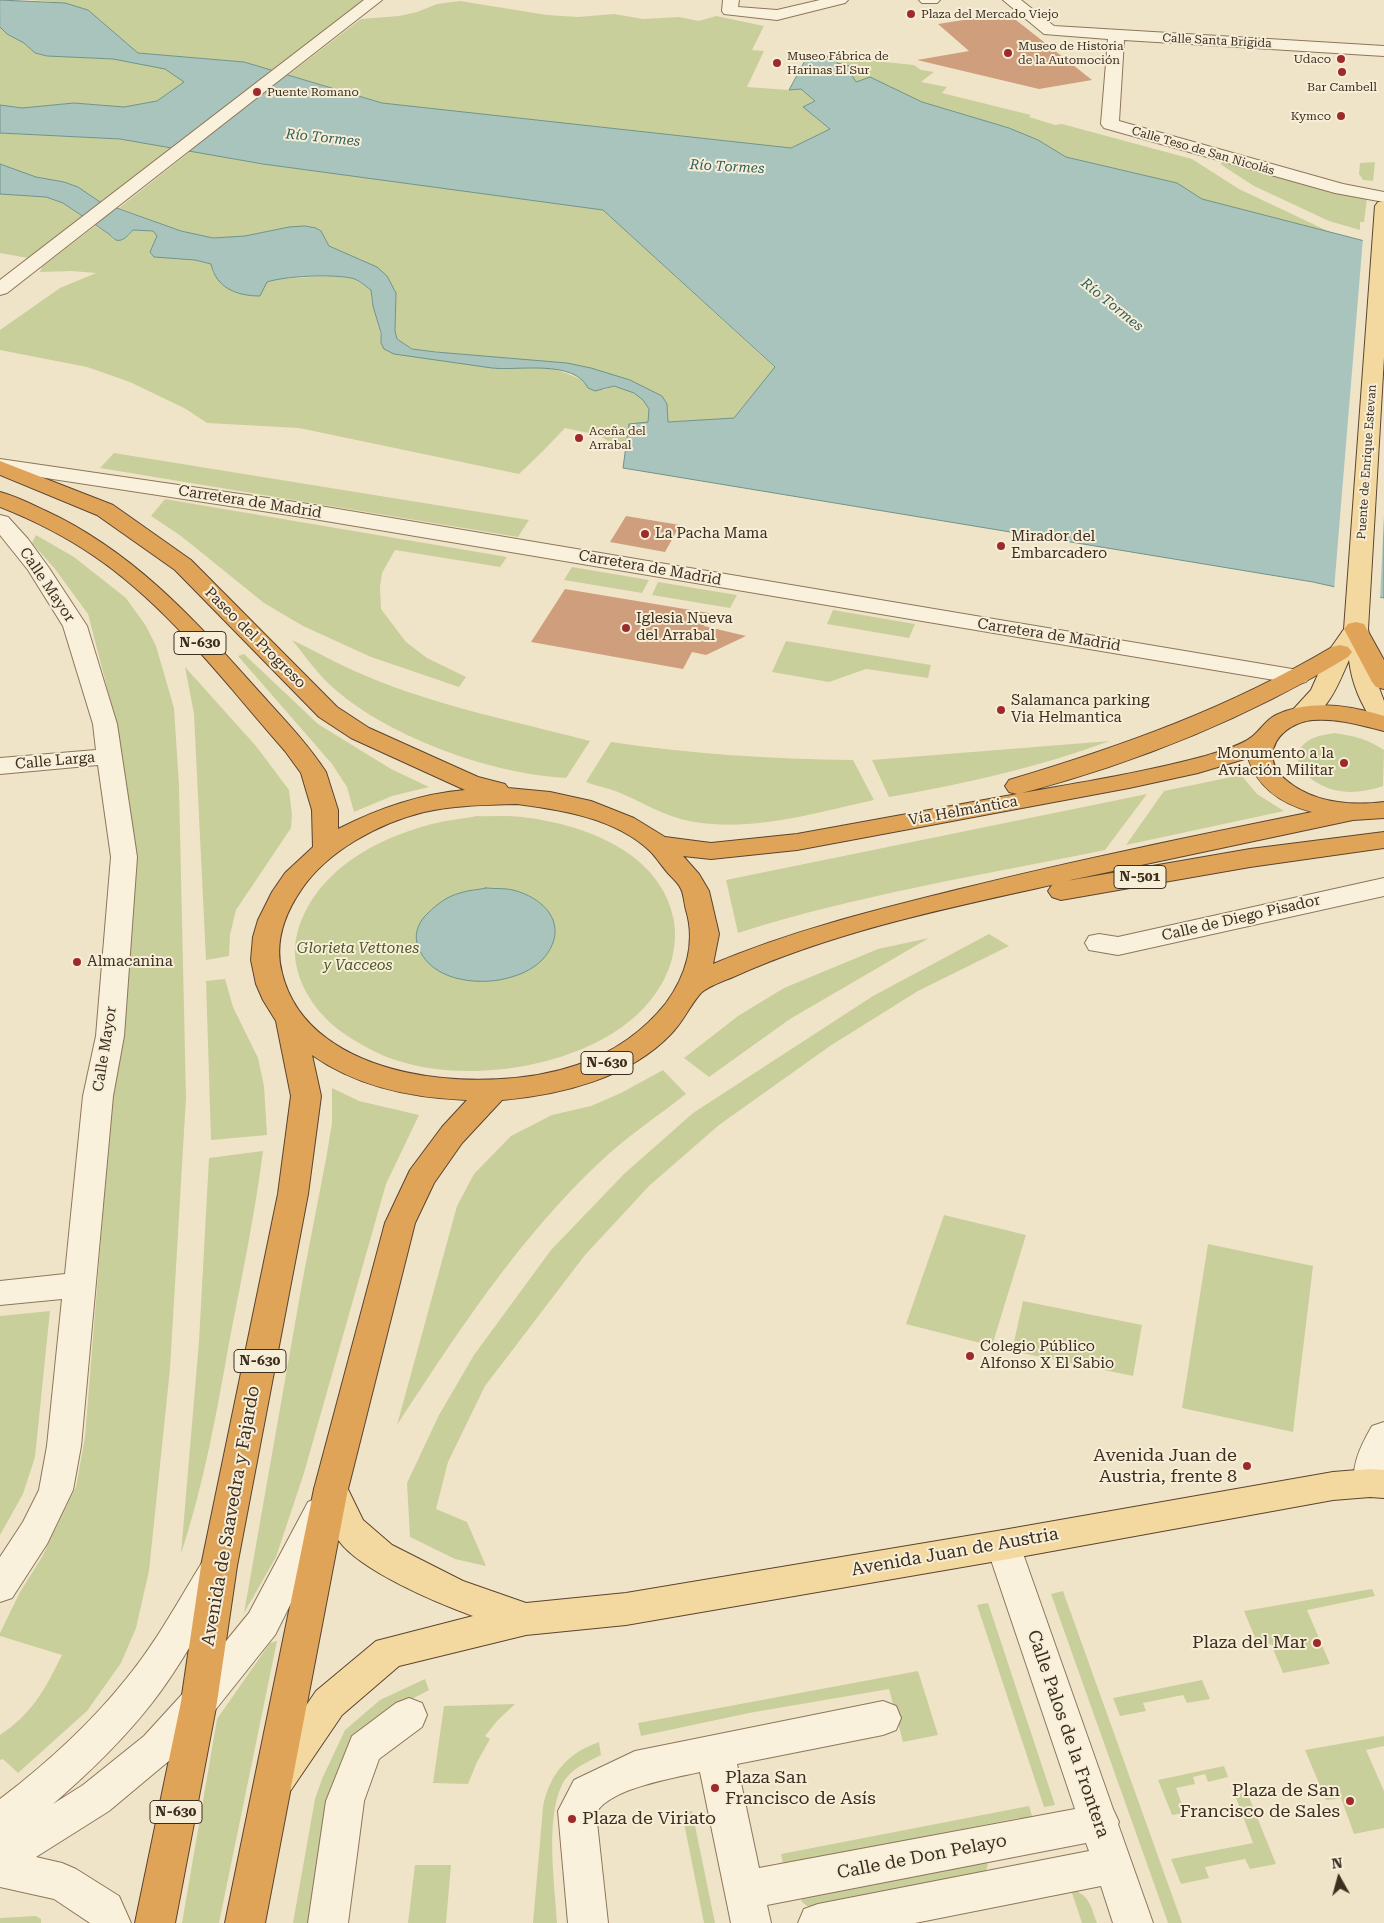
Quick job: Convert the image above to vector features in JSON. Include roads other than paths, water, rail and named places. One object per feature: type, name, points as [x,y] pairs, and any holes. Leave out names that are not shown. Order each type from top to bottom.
[{"type":"highway","name":"Paseo del Progreso","points":[[0,466],[105,510],[183,565],[328,712],[360,733],[469,782],[517,796]]},
{"type":"highway","name":"N-630","points":[[1,515],[29,510],[116,561],[162,600],[294,746],[313,772],[326,810],[326,848]]},
{"type":"highway","points":[[1357,623],[1384,682]]},
{"type":"highway","points":[[884,825],[1075,769],[1128,751],[1203,722],[1298,677],[1340,652]]},
{"type":"highway","points":[[1263,741],[1267,733],[1281,722],[1301,714],[1329,712],[1359,716],[1384,724]]},
{"type":"highway","name":"Vía Helmántica","points":[[658,844],[711,850],[760,847],[1027,800],[1145,776],[1218,760],[1249,749],[1263,741]]},
{"type":"highway","name":"N-501","points":[[1263,741],[1260,755],[1264,769],[1271,780],[1283,790],[1313,805],[1349,812]]},
{"type":"highway","name":"N-630","points":[[517,796],[566,803],[600,813],[631,827],[658,844],[693,885],[706,934],[693,985],[670,1017],[649,1038],[614,1061],[574,1076],[533,1087],[493,1091],[431,1089],[374,1076],[326,1053],[290,1021],[273,993],[265,964],[267,932],[278,902],[298,873],[326,848],[367,824],[414,807],[465,798],[517,796]]},
{"type":"highway","name":"N-501","points":[[693,985],[761,953],[812,936],[1032,879],[1349,812],[1384,810]]},
{"type":"highway","name":"N-501","points":[[896,914],[1040,895],[1250,858],[1384,840]]},
{"type":"highway","name":"Avenida de Saavedra y Fajardo","points":[[155,1923],[199,1702],[219,1566],[293,1194],[306,1096],[290,1021]]},
{"type":"highway","points":[[245,1923],[331,1489],[400,1223],[421,1178],[452,1134],[493,1091]]},
{"type":"main road","name":"Puente de Enrique Estevan","points":[[1384,206],[1357,623],[1363,677],[1371,700],[1384,720]]},
{"type":"main road","points":[[1301,714],[1314,703],[1323,691],[1340,652],[1357,623]]},
{"type":"main road","name":"Avenida Juan de Austria","points":[[271,1788],[330,1703],[389,1652],[526,1619],[626,1609],[1003,1545],[1333,1486],[1377,1483]]},
{"type":"main road","name":"Avenida Juan de Austria","points":[[331,1489],[351,1530],[380,1556],[452,1592],[526,1619]]},
{"type":"street","points":[[0,289],[374,0]]},
{"type":"street","points":[[734,7],[777,15],[840,0]]},
{"type":"street","points":[[927,0],[932,0]]},
{"type":"street","name":"Calle Santa Brígida","points":[[1011,0],[1050,31],[1384,50]]},
{"type":"street","name":"Calle Teso de San Nicolás","points":[[1116,35],[1110,124],[1341,189],[1384,197]]},
{"type":"street","name":"Carretera de Madrid","points":[[0,466],[302,510],[1298,677]]},
{"type":"street","name":"Calle Mayor","points":[[0,1587],[35,1533],[56,1490],[64,1446],[78,1285],[98,1096],[110,1036],[124,857],[110,756],[102,715],[75,626],[1,515]]},
{"type":"street","name":"Calle Larga","points":[[0,766],[110,756]]},
{"type":"street","name":"Calle de Diego Pisador","points":[[1098,943],[1118,946],[1384,887]]},
{"type":"street","points":[[0,1293],[78,1285]]},
{"type":"street","points":[[1377,1483],[1376,1450],[1384,1436]]},
{"type":"street","points":[[0,1858],[96,1798],[158,1748],[199,1702],[262,1624],[331,1489]]},
{"type":"street","name":"Calle Palos de la Frontera","points":[[1003,1545],[1100,1822],[1133,1923]]},
{"type":"street","points":[[0,1822],[49,1784],[82,1754],[128,1705],[156,1666],[219,1566]]},
{"type":"street","points":[[328,1923],[345,1802],[365,1748],[409,1715]]},
{"type":"street","points":[[588,1923],[577,1811],[587,1792],[635,1769],[883,1718]]},
{"type":"street","points":[[716,1751],[748,1908]]},
{"type":"street","name":"Calle de Don Pelayo","points":[[748,1908],[1100,1822]]},
{"type":"street","points":[[818,1923],[1113,1865]]},
{"type":"street","points":[[0,1868],[62,1882],[105,1910],[111,1923]]},
{"type":"water","name":"Río Tormes","points":[[0,0],[65,3],[88,10],[138,53],[244,62],[382,103],[791,148],[830,129],[803,107],[815,101],[801,89],[789,90],[808,55],[837,57],[837,63],[850,66],[850,72],[856,82],[870,77],[922,102],[1009,128],[1038,140],[1066,157],[1177,183],[1202,199],[1384,246],[1384,598],[1313,582],[623,468],[629,424],[648,422],[649,409],[643,400],[634,393],[614,386],[595,391],[588,388],[581,379],[571,373],[558,370],[544,368],[492,368],[394,354],[384,349],[381,343],[381,333],[373,306],[371,290],[356,280],[332,276],[296,277],[267,282],[260,296],[236,292],[223,285],[211,264],[195,260],[154,257],[150,252],[157,236],[153,231],[133,230],[121,240],[115,240],[63,203],[46,197],[0,194],[0,164],[36,177],[64,182],[78,187],[100,202],[181,231],[213,238],[245,236],[289,227],[305,226],[316,228],[321,231],[329,246],[377,267],[387,276],[396,293],[395,331],[397,339],[412,349],[567,363],[591,368],[630,380],[662,396],[667,404],[668,422],[734,418],[775,367],[603,210],[263,164],[120,139],[0,133],[0,105],[22,108],[74,103],[124,107],[157,101],[184,82],[165,69],[113,59],[47,56],[35,53],[0,27]]},
{"type":"water","points":[[486,888],[507,889],[525,894],[545,908],[555,926],[555,936],[551,948],[534,967],[517,975],[499,980],[474,981],[450,976],[439,971],[429,964],[422,955],[417,943],[416,935],[420,923],[431,910],[447,898],[463,892]]},
{"type":"place","name":"Plaza del Mercado Viejo","points":[[911,14]]},
{"type":"place","name":"Museo de Historia de la Automoción","points":[[1008,53]]},
{"type":"place","name":"Udaco","points":[[1341,59]]},
{"type":"place","name":"Museo Fábrica de Harinas El Sur","points":[[777,63]]},
{"type":"place","name":"Bar Cambell","points":[[1342,72]]},
{"type":"place","name":"Puente Romano","points":[[257,92]]},
{"type":"place","name":"Kymco","points":[[1341,116]]},
{"type":"place","name":"Aceña del Arrabal","points":[[579,438]]},
{"type":"place","name":"La Pacha Mama","points":[[645,534]]},
{"type":"place","name":"Mirador del Embarcadero","points":[[1001,546]]},
{"type":"place","name":"Iglesia Nueva del Arrabal","points":[[626,628]]},
{"type":"place","name":"Salamanca parking Via Helmantica","points":[[1001,710]]},
{"type":"place","name":"Monumento a la Aviación Militar","points":[[1344,763]]},
{"type":"place","name":"Almacanina","points":[[77,962]]},
{"type":"place","name":"Colegio Público Alfonso X El Sabio","points":[[970,1356]]},
{"type":"place","name":"Avenida Juan de Austria, frente 8","points":[[1247,1466]]},
{"type":"place","name":"Plaza del Mar","points":[[1317,1643]]},
{"type":"place","name":"Plaza San Francisco de Asís","points":[[715,1788]]},
{"type":"place","name":"Plaza de San Francisco de Sales","points":[[1350,1801]]},
{"type":"place","name":"Plaza de Viriato","points":[[572,1819]]},
{"type":"park label","name":"Glorieta Vettones y Vacceos","points":[[358,958]]}]
